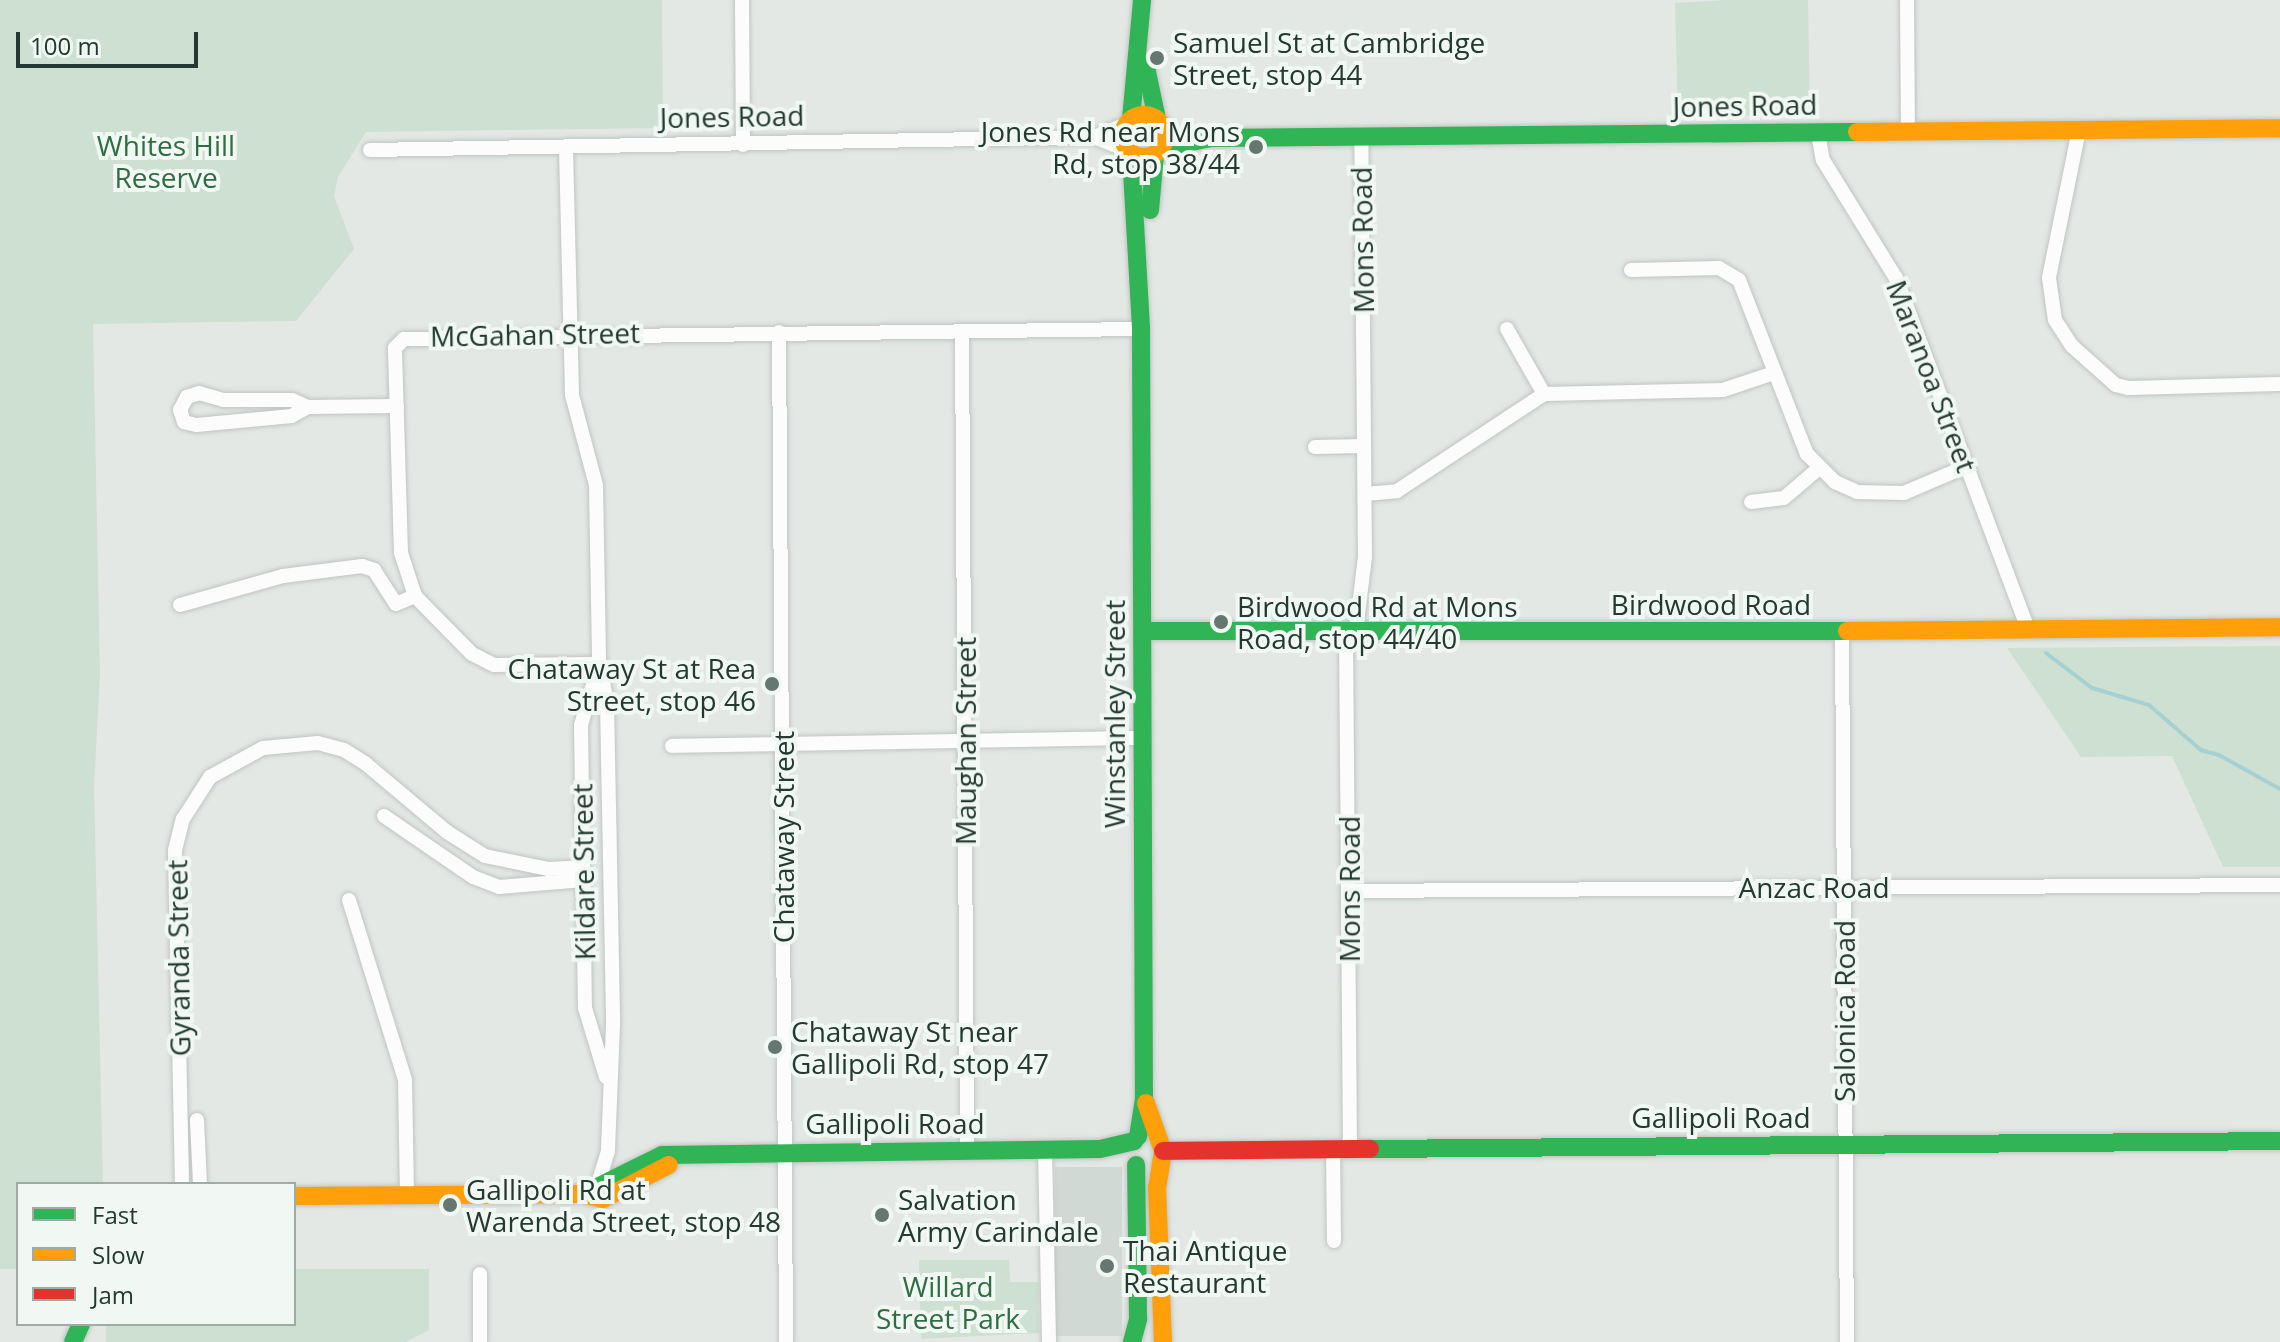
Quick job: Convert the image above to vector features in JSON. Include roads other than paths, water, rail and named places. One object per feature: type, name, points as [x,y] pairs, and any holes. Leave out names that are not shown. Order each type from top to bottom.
[{"type":"street","points":[[742,0],[743,145]]},
{"type":"street","points":[[1141,39],[1159,122],[1158,151],[1143,158],[1129,152],[1128,121],[1141,39],[1142,0]]},
{"type":"street","points":[[1907,0],[1908,132]]},
{"type":"street","points":[[1128,121],[1144,115],[1159,122]]},
{"type":"street","name":"Jones Road","points":[[370,150],[1094,137],[1128,121]]},
{"type":"street","name":"Jones Road","points":[[1159,122],[1211,138]]},
{"type":"street","name":"Jones Road","points":[[1158,151],[1211,138],[2280,128]]},
{"type":"street","points":[[2079,130],[2049,278],[2055,320],[2072,346],[2116,385],[2128,388],[2280,384]]},
{"type":"street","name":"Maranoa Street","points":[[1818,133],[1823,160],[1896,278],[2028,629]]},
{"type":"street","name":"Jones Road","points":[[1094,137],[1129,152]]},
{"type":"street","name":"Mons Road","points":[[1334,1241],[1341,1148],[1349,891],[1351,630],[1365,494],[1361,137]]},
{"type":"street","name":"Kildare Street","points":[[566,148],[572,395],[596,485],[599,664],[607,719],[613,1025],[607,1079],[608,1151],[590,1190]]},
{"type":"street","name":"Winstanley Street","points":[[1141,329],[1150,294],[1150,171],[1158,151]]},
{"type":"street","name":"Winstanley Street","points":[[1129,152],[1141,329],[1143,631],[1144,1099],[1134,1162],[1138,1319],[1133,1341]]},
{"type":"street","points":[[1631,270],[1731,272],[1739,280],[1807,454],[1819,468],[1857,492],[1881,496],[1904,493],[1967,466]]},
{"type":"street","name":"McGahan Street","points":[[599,664],[494,665],[472,654],[415,596],[401,553],[395,348],[404,339],[570,334],[1141,329]]},
{"type":"street","points":[[1507,329],[1544,394]]},
{"type":"street","name":"Maughan Street","points":[[962,331],[967,1151]]},
{"type":"street","name":"Chataway Street","points":[[779,332],[786,1342]]},
{"type":"street","points":[[1365,494],[1397,491],[1544,394],[1723,390],[1774,373]]},
{"type":"street","points":[[308,407],[292,416],[196,425],[184,422],[180,410],[187,397],[199,393],[223,400],[292,400],[308,407],[397,406]]},
{"type":"street","points":[[1315,447],[1363,446]]},
{"type":"street","points":[[1751,502],[1784,498],[1819,468]]},
{"type":"street","points":[[180,605],[283,576],[362,566],[374,570],[396,604],[415,596]]},
{"type":"street","name":"Birdwood Road","points":[[1143,631],[1842,631],[2280,627]]},
{"type":"street","name":"Salonica Road","points":[[1842,631],[1847,1342]]},
{"type":"street","name":"Kildare Street","points":[[599,664],[581,725],[585,1008],[607,1079]]},
{"type":"street","points":[[672,746],[1141,738]]},
{"type":"street","name":"Gyranda Street","points":[[182,1182],[175,850],[183,819],[210,777],[263,748],[318,743],[344,750],[366,764],[447,832],[485,856],[584,874]]},
{"type":"street","points":[[384,816],[473,877],[499,887],[584,874]]},
{"type":"street","name":"Anzac Road","points":[[1349,891],[2280,885]]},
{"type":"street","points":[[349,900],[405,1080],[407,1194]]},
{"type":"street","name":"Winstanley Street","points":[[1144,1099],[1160,1151],[1162,1340]]},
{"type":"street","points":[[197,1120],[200,1182]]},
{"type":"street","points":[[1134,1162],[1146,1168],[1160,1151],[1136,1139]]},
{"type":"street","name":"Gallipoli Road","points":[[296,1196],[590,1190],[662,1155],[690,1153],[1100,1149],[1136,1139]]},
{"type":"street","name":"Gallipoli Road","points":[[1160,1151],[2280,1141]]},
{"type":"street","name":"Gallipoli Road","points":[[1100,1149],[1134,1162]]},
{"type":"street","points":[[1045,1150],[1049,1342]]},
{"type":"street","points":[[608,1151],[632,1170]]},
{"type":"street","name":"Gallipoli Road","points":[[590,1190],[603,1199],[623,1192],[690,1153]]},
{"type":"street","points":[[480,1274],[480,1342]]},
{"type":"street","name":"Winstanley Street","points":[[1133,1341],[1147,1331],[1162,1340]]},
{"type":"waterway","points":[[2046,653],[2092,688],[2149,705],[2201,750],[2219,755],[2280,789]]},
{"type":"place","name":"Samuel St at Cambridge Street, stop 44","points":[[1157,58]]},
{"type":"place","name":"Jones Rd near Mons Rd, stop 38/44","points":[[1256,147]]},
{"type":"place","name":"Birdwood Rd at Mons Road, stop 44/40","points":[[1221,622]]},
{"type":"place","name":"Chataway St at Rea Street, stop 46","points":[[772,684]]},
{"type":"place","name":"Chataway St near Gallipoli Rd, stop 47","points":[[775,1047]]},
{"type":"place","name":"Gallipoli Rd at Warenda Street, stop 48","points":[[450,1205]]},
{"type":"place","name":"Salvation Army Carindale","points":[[882,1215]]},
{"type":"place","name":"Thai Antique Restaurant","points":[[1107,1266]]},
{"type":"park label","name":"Whites Hill Reserve","points":[[166,161]]},
{"type":"park label","name":"Willard Street Park","points":[[948,1302]]}]
